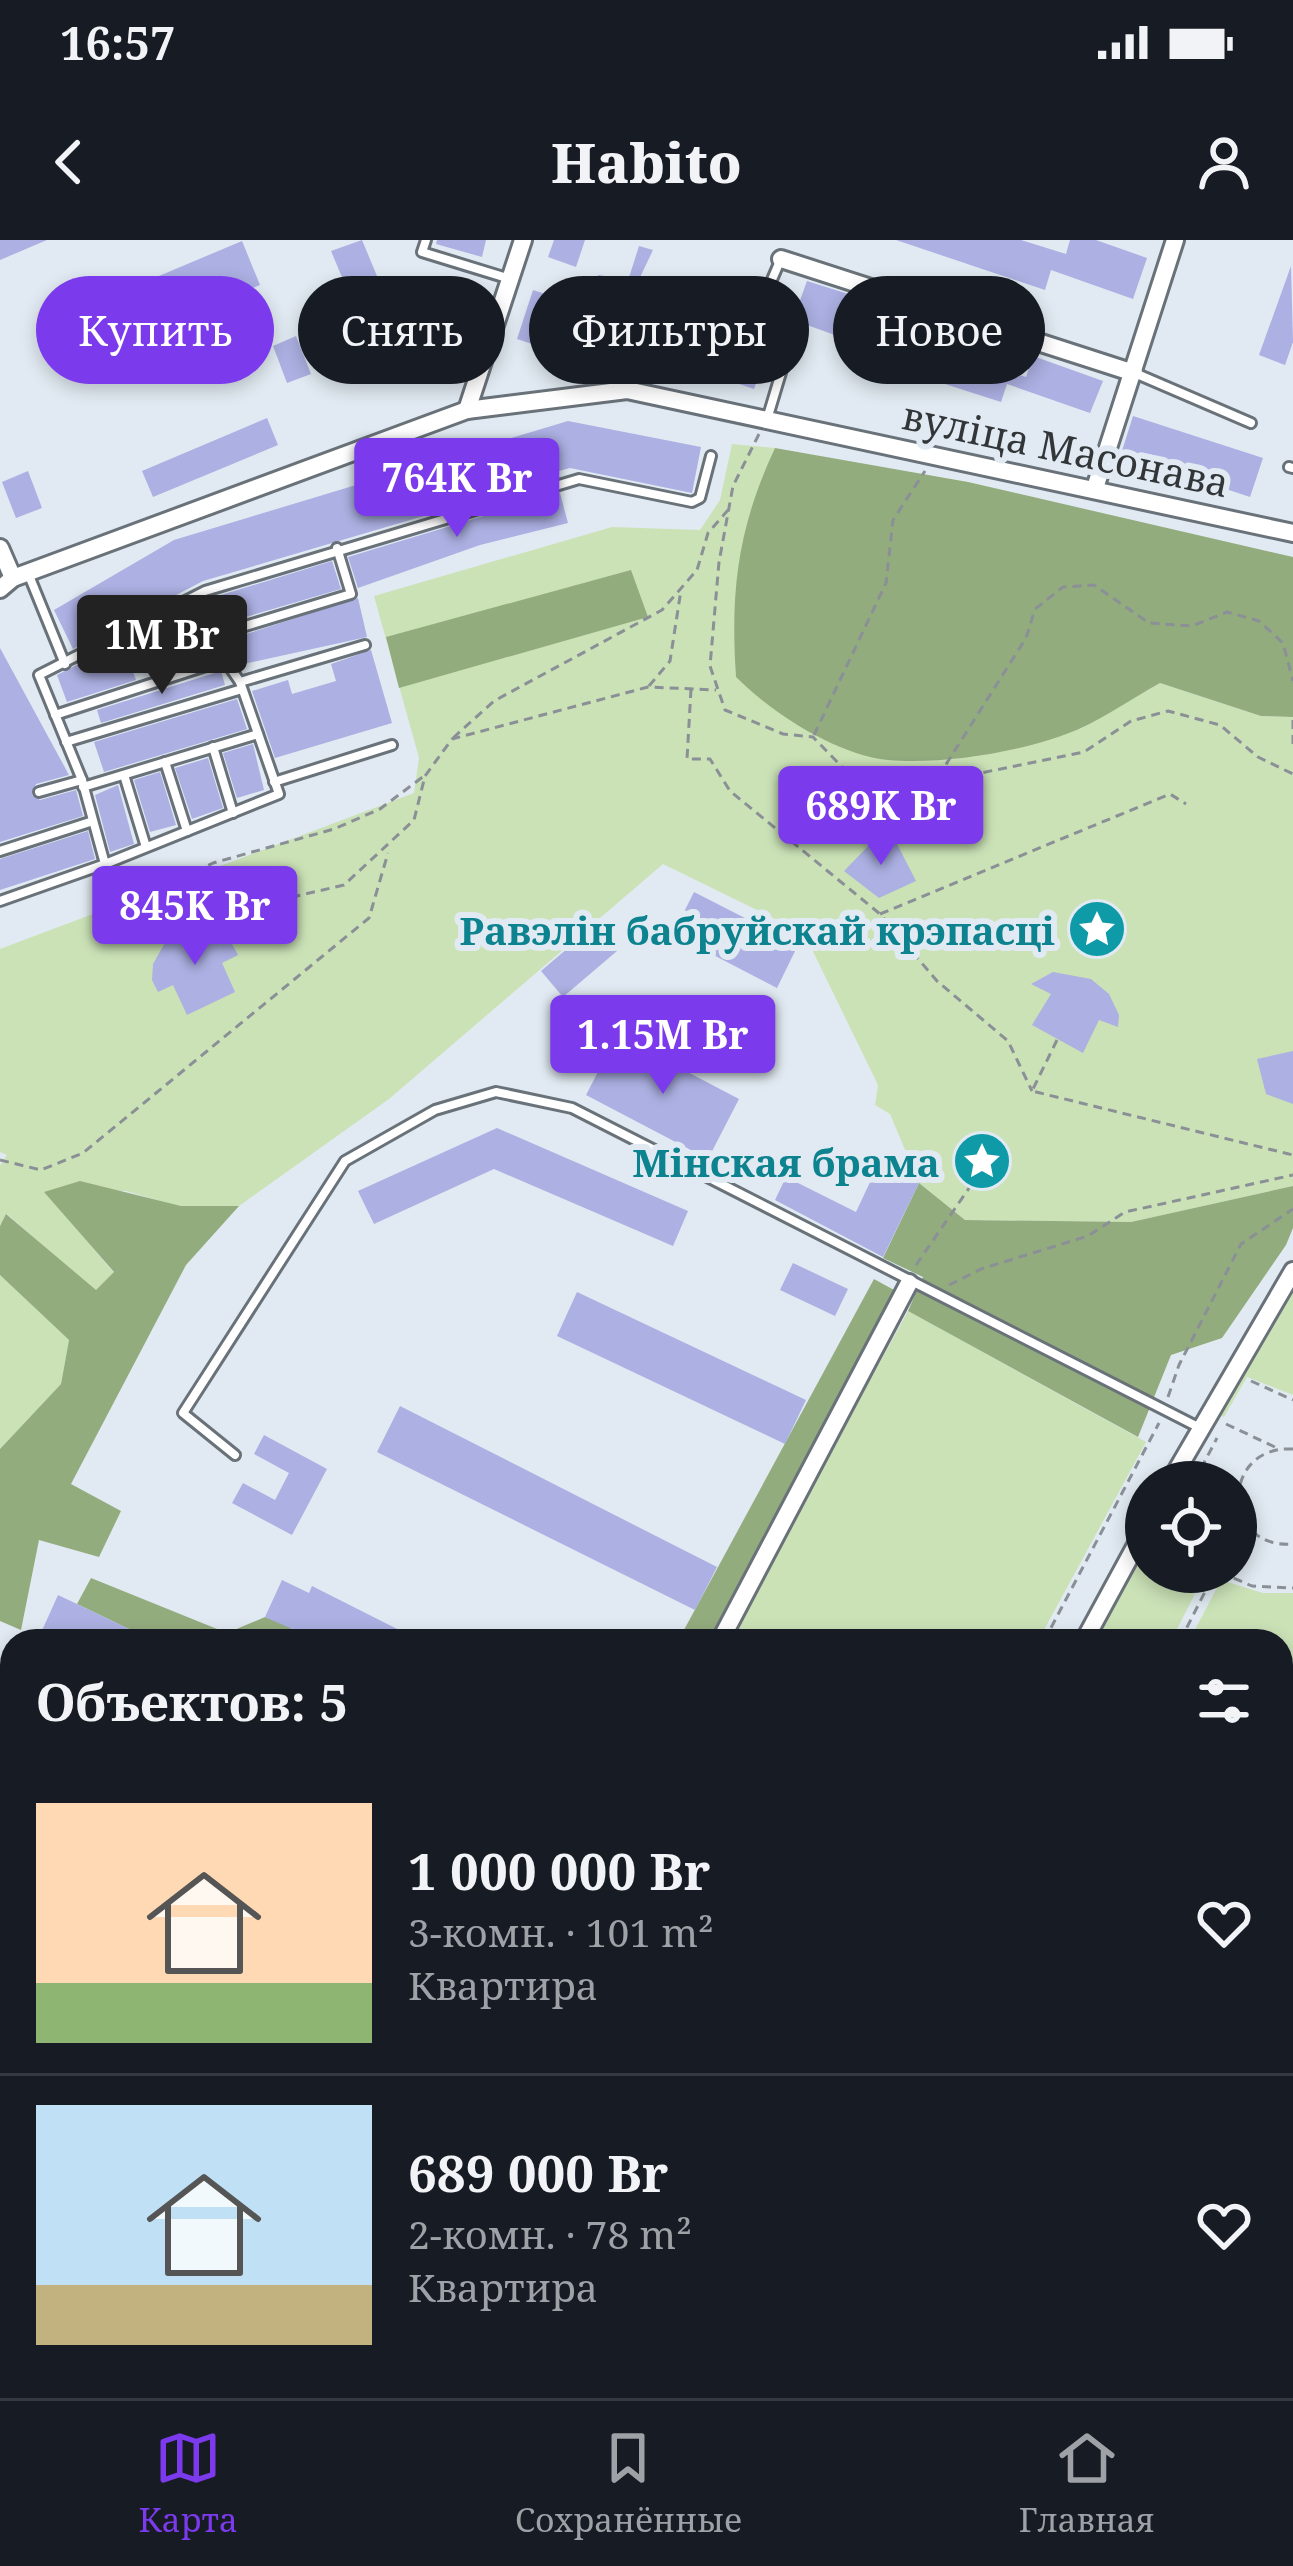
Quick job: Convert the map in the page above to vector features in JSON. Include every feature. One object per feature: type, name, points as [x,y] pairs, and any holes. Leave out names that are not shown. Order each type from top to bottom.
[{"type":"street","points":[[467,410],[523,240]]},
{"type":"street","points":[[1096,488],[1173,240]]},
{"type":"street","points":[[781,259],[1134,373]]},
{"type":"street","name":"вуліца Масонава","points":[[14,580],[467,410],[627,390],[768,416],[1293,532]]},
{"type":"street","points":[[0,548],[14,580]]},
{"type":"street","points":[[1182,1461],[1293,1271]]},
{"type":"street","points":[[726,1629],[908,1283]]},
{"type":"street","points":[[1091,1629],[1125,1566]]},
{"type":"lane","points":[[426,240],[422,252],[510,279]]},
{"type":"lane","points":[[774,276],[781,259]]},
{"type":"lane","points":[[1134,373],[1251,423]]},
{"type":"lane","points":[[627,390],[628,384]]},
{"type":"lane","points":[[768,416],[778,384]]},
{"type":"lane","points":[[105,864],[83,783],[39,675],[184,602],[337,548],[579,479],[692,502],[700,498],[711,456]]},
{"type":"lane","points":[[208,637],[351,594],[337,548]]},
{"type":"lane","points":[[14,580],[65,664]]},
{"type":"lane","points":[[0,901],[279,794],[241,686],[184,602]]},
{"type":"lane","points":[[66,742],[365,645]]},
{"type":"lane","points":[[55,715],[224,660]]},
{"type":"lane","points":[[39,792],[124,775],[257,734]]},
{"type":"lane","points":[[274,782],[392,745]]},
{"type":"lane","points":[[213,747],[233,813]]},
{"type":"lane","points":[[165,762],[187,831]]},
{"type":"lane","points":[[124,775],[146,848]]},
{"type":"lane","points":[[0,851],[90,822]]},
{"type":"lane","points":[[235,1455],[183,1413],[345,1161],[435,1110],[496,1092],[572,1108],[908,1283],[1204,1420]]},
{"type":"path","points":[[768,416],[733,486],[729,508],[710,666],[725,710],[783,734],[813,737],[846,771],[892,791],[1084,752],[1131,721],[1168,711],[1220,725],[1258,758],[1293,774]]},
{"type":"path","points":[[813,737],[886,583],[893,520],[936,453]]},
{"type":"path","points":[[425,776],[414,820],[389,849],[344,885],[228,912],[185,913],[146,928],[170,885],[213,862],[334,829],[380,808],[425,776],[452,740],[494,701],[662,610],[697,570],[708,533],[729,508]]},
{"type":"path","points":[[935,781],[1026,638],[1035,610],[1063,586],[1094,585],[1148,623],[1192,626],[1227,612],[1258,621],[1283,643],[1293,681]]},
{"type":"path","points":[[648,687],[670,662],[681,588]]},
{"type":"path","points":[[452,740],[648,687],[718,690]]},
{"type":"path","points":[[691,689],[687,759],[710,759],[730,790],[880,914],[937,981],[1008,1041],[1032,1091]]},
{"type":"path","points":[[1293,720],[1293,750]]},
{"type":"path","points":[[880,914],[1170,794],[1186,804]]},
{"type":"path","points":[[0,1160],[41,1170],[83,1153],[369,919],[389,849]]},
{"type":"path","points":[[1032,1091],[1057,1040]]},
{"type":"path","points":[[1032,1091],[1293,1155]]},
{"type":"path","points":[[931,1294],[981,1269],[1088,1236],[1125,1212],[1293,1175]]},
{"type":"path","points":[[908,1283],[922,1252],[976,1178]]},
{"type":"path","points":[[1248,1380],[1293,1400]]},
{"type":"path","points":[[1204,1420],[1279,1449]]},
{"type":"path","points":[[1253,1461],[1279,1449],[1293,1449]]},
{"type":"path","points":[[1257,1533],[1269,1543],[1293,1544]]},
{"type":"path","points":[[1257,1586],[1293,1588]]},
{"type":"path","points":[[1186,1629],[1206,1593]]},
{"type":"green space","points":[[732,444],[775,448],[753,505],[740,560],[734,616],[736,677],[1080,729],[1160,683],[1261,716],[1293,717],[1293,1186],[1131,1222],[965,1220],[919,1183],[890,1114],[875,1105],[878,1085],[804,933],[663,864],[389,1099],[239,1206],[181,1207],[126,1191],[45,1192],[114,1273],[95,1291],[7,1214],[0,1226],[0,1166],[7,1155],[0,1152],[0,949],[414,793],[419,758],[374,596],[612,527],[700,530],[720,500]]},
{"type":"green space","points":[[775,448],[968,482],[1293,557],[1293,717],[1261,716],[1160,683],[1079,729],[985,755],[888,760],[827,741],[786,718],[736,677],[739,560],[752,505]]},
{"type":"green space","points":[[631,570],[648,617],[399,688],[386,637]]},
{"type":"green space","points":[[80,1181],[181,1206],[239,1206],[186,1265],[71,1484],[121,1511],[99,1557],[39,1540],[19,1629],[0,1621],[0,1449],[61,1384],[69,1340],[0,1275],[0,1226],[6,1214],[96,1290],[114,1272],[44,1192]]},
{"type":"green space","points":[[919,1183],[965,1220],[1131,1222],[1293,1186],[1293,1228],[1222,1338],[1171,1355],[1138,1437],[908,1311],[923,1277],[883,1258]]},
{"type":"green space","points":[[0,1275],[69,1340],[61,1384],[0,1449]]},
{"type":"green space","points":[[874,1279],[894,1290],[714,1629],[684,1629]]},
{"type":"green space","points":[[1293,1281],[1293,1395],[1247,1377],[1224,1417],[1214,1412]]},
{"type":"green space","points":[[908,1311],[1146,1442],[1136,1461],[1125,1461],[1125,1481],[1045,1629],[734,1629]]},
{"type":"green space","points":[[1125,1575],[1125,1593],[1195,1593],[1177,1629],[1096,1629]]},
{"type":"green space","points":[[91,1578],[217,1629],[129,1629],[77,1604]]},
{"type":"green space","points":[[1257,1591],[1293,1593],[1293,1629],[1195,1629],[1214,1593]]},
{"type":"green space","points":[[265,1617],[291,1629],[236,1629]]},
{"type":"building","points":[[0,240],[47,240],[0,260]]},
{"type":"building","points":[[362,240],[377,276],[341,276],[331,251]]},
{"type":"building","points":[[437,240],[486,240],[482,257],[436,244]]},
{"type":"building","points":[[554,240],[585,240],[576,267],[548,257]]},
{"type":"building","points":[[896,240],[1021,240],[1066,254],[1070,240],[1096,240],[1147,258],[1133,299],[1051,270],[1045,290],[1045,276],[1003,276]]},
{"type":"building","points":[[242,241],[256,276],[159,276]]},
{"type":"building","points":[[639,246],[653,250],[641,276],[629,276]]},
{"type":"building","points":[[1291,266],[1293,342],[1285,365],[1259,355]]},
{"type":"building","points":[[809,282],[833,289],[833,334],[809,326]]},
{"type":"building","points":[[529,302],[529,343],[517,339]]},
{"type":"building","points":[[296,336],[298,379],[287,383],[274,346]]},
{"type":"building","points":[[1045,360],[1103,381],[1090,413],[1007,384],[1045,384]]},
{"type":"building","points":[[945,384],[1007,384],[1001,402]]},
{"type":"building","points":[[1133,416],[1263,458],[1250,497],[1121,454]]},
{"type":"building","points":[[267,418],[278,445],[153,497],[142,471]]},
{"type":"building","points":[[568,421],[701,447],[692,493],[570,468],[555,472],[556,477],[203,581],[73,649],[54,610],[174,540]]},
{"type":"building","points":[[28,471],[42,508],[16,518],[2,482]]},
{"type":"building","points":[[560,493],[568,523],[480,545],[358,588],[348,557]]},
{"type":"building","points":[[332,561],[341,589],[215,626],[208,599]]},
{"type":"building","points":[[358,598],[367,637],[239,665],[231,639]]},
{"type":"building","points":[[122,642],[136,680],[67,702],[57,675]]},
{"type":"building","points":[[0,648],[69,775],[36,784],[32,795],[40,800],[76,790],[83,816],[0,842]]},
{"type":"building","points":[[371,650],[392,723],[275,758],[252,691],[288,680],[292,694],[336,681],[331,664]]},
{"type":"building","points":[[221,671],[225,685],[101,723],[97,710]]},
{"type":"building","points":[[237,699],[247,729],[104,772],[94,742]]},
{"type":"building","points":[[253,744],[264,790],[237,798],[223,753]]},
{"type":"building","points":[[208,758],[223,808],[192,819],[175,768]]},
{"type":"building","points":[[160,772],[176,825],[150,832],[134,780]]},
{"type":"building","points":[[118,785],[134,844],[110,852],[95,795]]},
{"type":"building","points":[[88,831],[95,859],[0,890],[0,859]]},
{"type":"building","points":[[878,836],[895,840],[916,881],[879,898],[844,871]]},
{"type":"building","points":[[694,892],[798,945],[777,988],[673,934]]},
{"type":"building","points":[[595,925],[617,951],[563,997],[541,971]]},
{"type":"building","points":[[189,929],[210,930],[232,944],[238,955],[222,963],[235,992],[187,1015],[173,985],[158,992],[152,980],[153,964],[166,941]]},
{"type":"building","points":[[1053,972],[1091,979],[1109,994],[1119,1015],[1118,1027],[1099,1020],[1083,1053],[1032,1025],[1051,994],[1031,984]]},
{"type":"building","points":[[617,1035],[739,1099],[708,1159],[586,1095]]},
{"type":"building","points":[[1293,1051],[1293,1104],[1266,1094],[1257,1059]]},
{"type":"building","points":[[497,1128],[688,1211],[673,1246],[494,1169],[374,1224],[358,1191]]},
{"type":"building","points":[[879,1163],[919,1183],[883,1257],[775,1200],[786,1177],[856,1212]]},
{"type":"building","points":[[793,1263],[848,1289],[835,1316],[780,1290]]},
{"type":"building","points":[[577,1292],[806,1400],[785,1444],[557,1336]]},
{"type":"building","points":[[400,1406],[717,1567],[695,1610],[377,1452]]},
{"type":"building","points":[[264,1435],[327,1469],[292,1535],[232,1503],[243,1483],[275,1500],[289,1473],[254,1454]]},
{"type":"building","points":[[282,1580],[309,1593],[312,1586],[397,1629],[292,1629],[265,1617]]},
{"type":"building","points":[[58,1595],[129,1629],[43,1629]]},
{"type":"place","name":"Равэлін бабруйскай крэпасці","points":[[1097,929]]},
{"type":"place","name":"Мінская брама","points":[[982,1161]]}]
